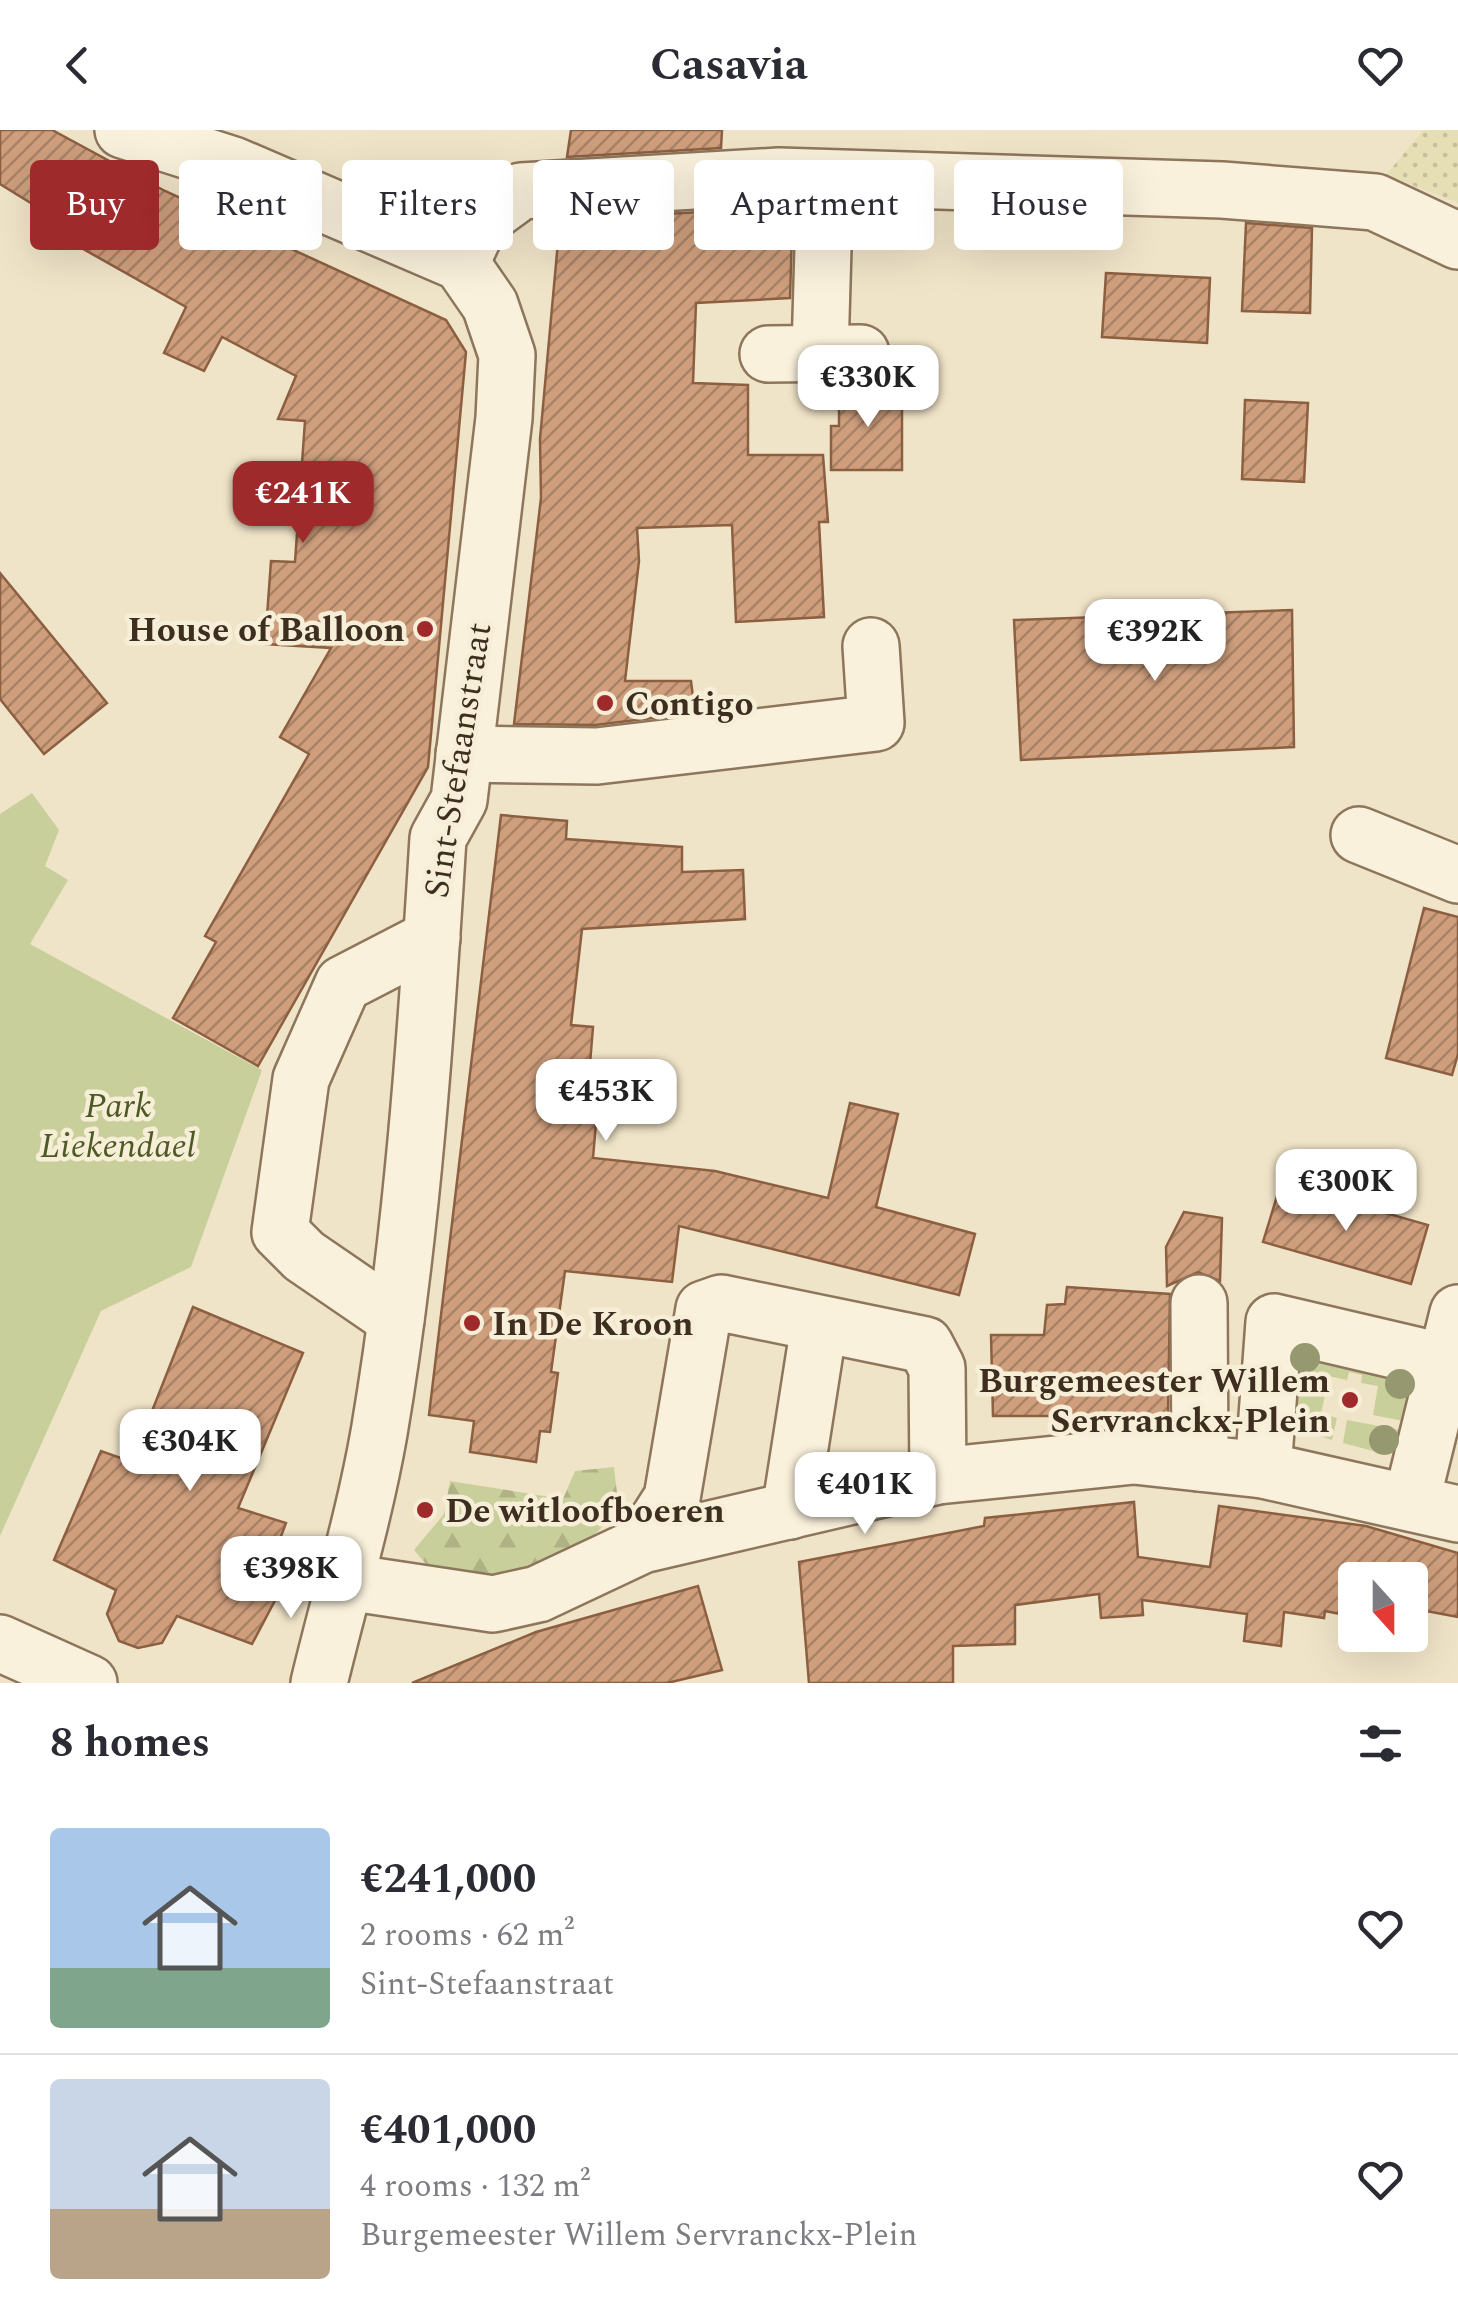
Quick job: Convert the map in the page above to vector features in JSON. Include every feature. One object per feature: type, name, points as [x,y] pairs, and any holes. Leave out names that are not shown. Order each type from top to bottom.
[{"type":"street","points":[[124,130],[233,165],[460,263],[481,220],[521,191],[694,172]]},
{"type":"street","points":[[934,171],[1375,202],[1458,241]]},
{"type":"street","points":[[804,250],[816,353]]},
{"type":"street","name":"Sint-Stefaanstraat","points":[[319,1683],[347,1582],[378,1435],[396,1320],[438,838],[459,800],[504,418],[507,355],[490,304],[460,263]]},
{"type":"street","points":[[464,754],[598,756],[876,723],[871,646]]},
{"type":"street","points":[[1359,835],[1458,875]]},
{"type":"street","points":[[396,1320],[304,1256],[280,1232],[300,1079],[343,984],[432,938]]},
{"type":"street","points":[[642,1545],[672,1498],[704,1309],[721,1303],[819,1326],[925,1344],[937,1368],[938,1476]]},
{"type":"street","points":[[1200,1303],[1200,1463]]},
{"type":"street","points":[[347,1582],[494,1604],[538,1594],[642,1545],[938,1476],[1134,1456],[1263,1470],[1435,1509],[1452,1338],[1274,1322],[1263,1470]]},
{"type":"street","points":[[790,1511],[819,1326]]},
{"type":"street","points":[[0,1643],[89,1683]]},
{"type":"shaded area","points":[[1423,130],[1458,130],[1458,203],[1386,175]]},
{"type":"green space","name":"Park Liekendael","points":[[32,793],[59,830],[45,866],[68,880],[30,944],[262,1070],[191,1267],[101,1311],[0,1536],[0,814]]},
{"type":"green space","points":[[1294,1349],[1415,1374],[1408,1422],[1373,1415],[1378,1386],[1361,1383],[1362,1375],[1349,1372],[1347,1380],[1291,1368]]},
{"type":"green space","points":[[1289,1378],[1327,1386],[1321,1414],[1337,1418],[1332,1440],[1286,1425]]},
{"type":"green space","points":[[1347,1420],[1406,1431],[1396,1452],[1388,1455],[1343,1443]]},
{"type":"green space","points":[[614,1467],[619,1510],[583,1546],[507,1578],[431,1570],[414,1550],[444,1514],[450,1481],[563,1499],[575,1471]]},
{"type":"building","points":[[0,130],[52,130],[108,160],[30,160],[30,203],[0,184]]},
{"type":"building","points":[[571,130],[722,130],[721,148],[567,157]]},
{"type":"building","points":[[159,188],[179,197],[179,250],[294,250],[446,320],[466,352],[428,767],[258,1066],[173,1018],[216,942],[205,936],[309,754],[280,737],[331,648],[265,644],[271,561],[295,562],[305,421],[278,419],[296,376],[222,337],[204,371],[164,353],[186,307],[85,250],[159,250]]},
{"type":"building","points":[[694,212],[694,250],[791,250],[790,298],[696,303],[693,383],[748,385],[748,455],[823,455],[828,522],[819,522],[824,617],[736,622],[732,525],[637,528],[639,561],[625,681],[691,681],[695,713],[595,725],[514,724],[541,498],[540,439],[557,250],[674,250],[674,214]]},
{"type":"building","points":[[1246,223],[1312,228],[1310,313],[1242,311]]},
{"type":"building","points":[[1106,273],[1210,278],[1207,343],[1102,337]]},
{"type":"building","points":[[839,388],[902,388],[902,470],[831,470],[831,426],[839,426]]},
{"type":"building","points":[[1245,400],[1308,403],[1304,482],[1242,479]]},
{"type":"building","points":[[0,573],[107,703],[44,754],[0,699]]},
{"type":"building","points":[[1292,610],[1294,747],[1021,760],[1014,620]]},
{"type":"building","points":[[501,815],[567,821],[566,839],[682,847],[682,872],[743,870],[745,919],[582,929],[571,1025],[593,1027],[590,1064],[601,1065],[593,1158],[715,1171],[828,1198],[850,1103],[898,1114],[876,1207],[975,1234],[959,1295],[679,1226],[672,1282],[565,1271],[551,1372],[558,1373],[550,1432],[540,1431],[536,1462],[470,1452],[474,1421],[429,1415]]},
{"type":"building","points":[[1424,908],[1458,917],[1458,1054],[1452,1075],[1386,1058]]},
{"type":"building","points":[[1281,1183],[1428,1225],[1411,1284],[1263,1242]]},
{"type":"building","points":[[1184,1212],[1222,1218],[1220,1281],[1198,1272],[1167,1286],[1166,1247]]},
{"type":"building","points":[[1067,1287],[1170,1294],[1168,1416],[993,1416],[991,1335],[1044,1335],[1047,1305],[1065,1304]]},
{"type":"building","points":[[193,1307],[303,1353],[238,1508],[286,1523],[264,1581],[281,1589],[252,1644],[177,1616],[162,1643],[138,1648],[119,1641],[107,1614],[116,1590],[54,1560],[101,1451],[132,1462]]},
{"type":"building","points":[[1134,1502],[1138,1557],[1210,1567],[1219,1506],[1366,1526],[1458,1553],[1458,1617],[1428,1611],[1428,1562],[1338,1562],[1338,1614],[1325,1611],[1324,1618],[1284,1612],[1281,1646],[1244,1641],[1247,1614],[1142,1600],[1143,1615],[1101,1618],[1099,1594],[1015,1605],[1015,1644],[953,1646],[953,1683],[809,1683],[799,1562],[984,1526],[985,1518]]},
{"type":"building","points":[[698,1586],[722,1670],[667,1683],[412,1683],[536,1632]]},
{"type":"place","name":"House of Balloon","points":[[425,629]]},
{"type":"place","name":"Contigo","points":[[605,703]]},
{"type":"place","name":"In De Kroon","points":[[472,1323]]},
{"type":"place","name":"Burgemeester Willem Servranckx-Plein","points":[[1350,1400]]},
{"type":"place","name":"De witloofboeren","points":[[425,1510]]}]
